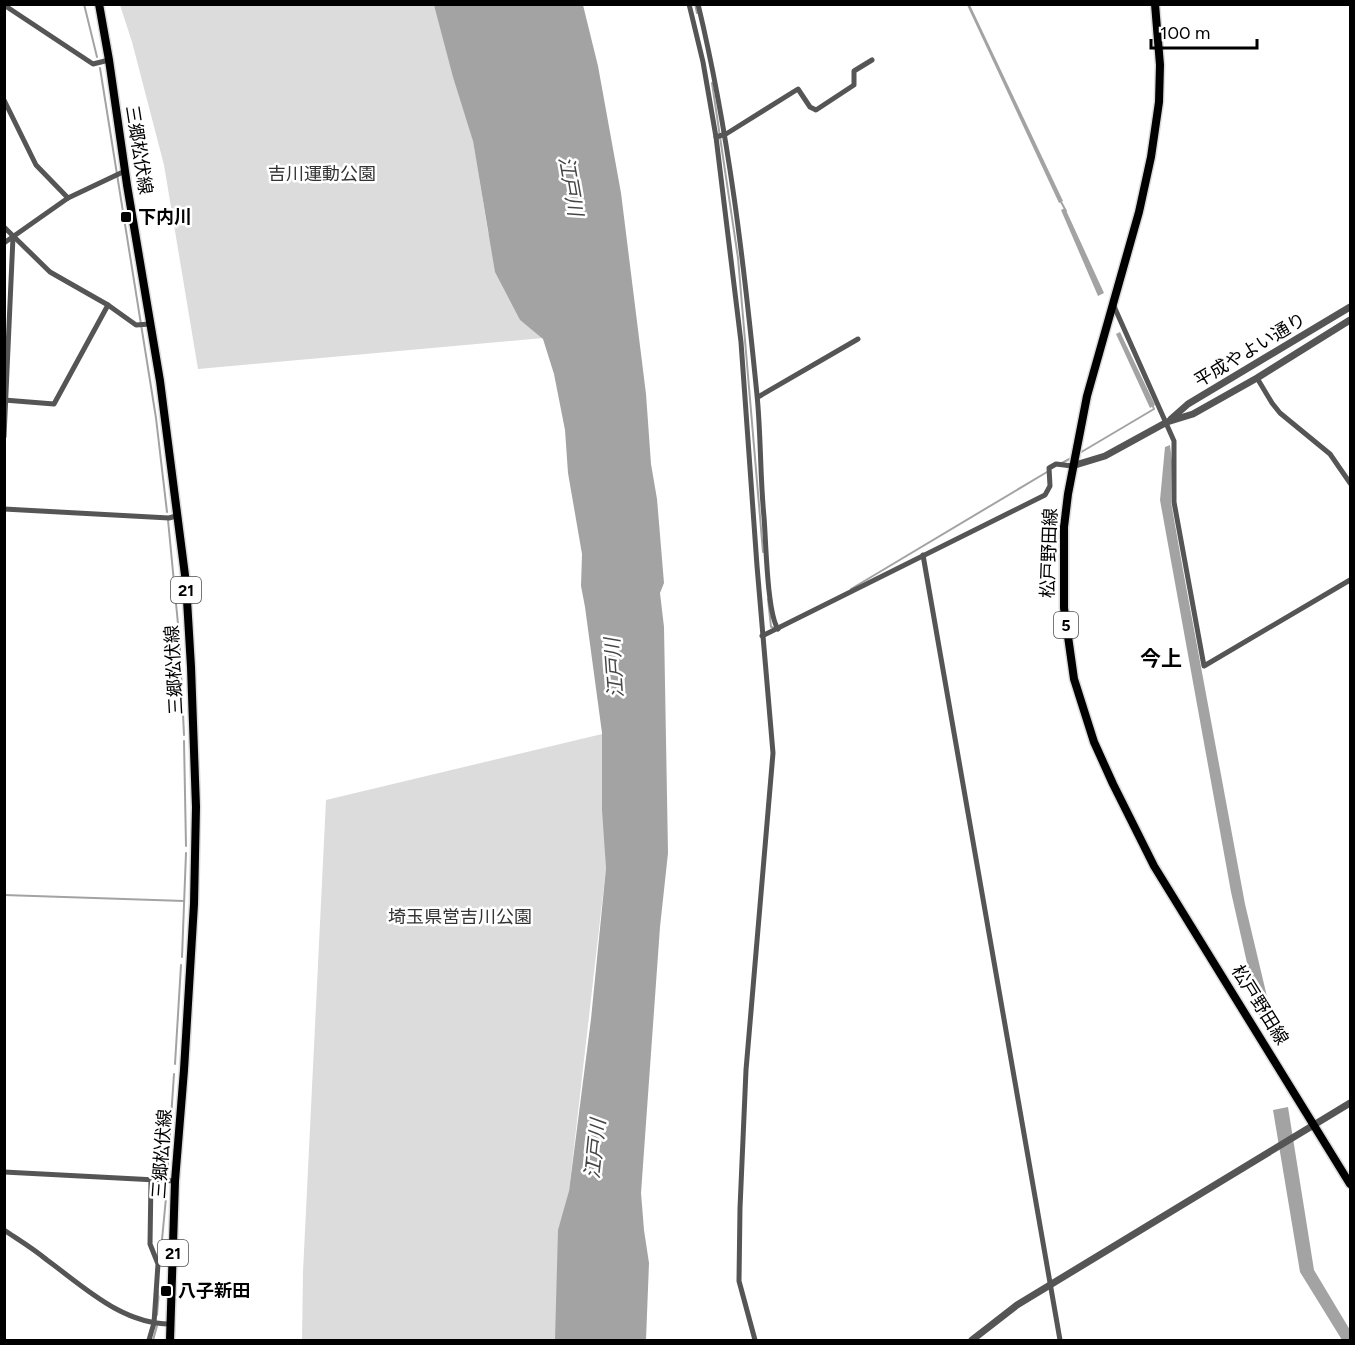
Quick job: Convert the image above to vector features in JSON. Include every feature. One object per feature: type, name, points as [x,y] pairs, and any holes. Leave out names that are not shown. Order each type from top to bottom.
[{"type":"main road","name":"三郷松伏線","points":[[99,4],[110,60],[119,174],[160,381],[186,583],[191,667],[196,849],[191,972],[175,1181],[170,1341]]},
{"type":"main road","name":"松戸野田線","points":[[1155,4],[1160,65],[1159,102],[1139,212],[1087,396],[1072,466],[1064,527],[1064,608],[1074,679],[1094,742],[1154,866],[1350,1185]]},
{"type":"street","points":[[689,4],[717,137],[741,342],[762,636],[772,727],[773,763],[746,1070],[739,1253],[740,1289],[755,1341]]},
{"type":"street","points":[[698,4],[726,134],[737,213],[758,397],[770,595],[774,622],[778,629]]},
{"type":"street","points":[[4,5],[93,64],[110,60]]},
{"type":"street","points":[[717,137],[726,134],[798,89],[810,107],[816,110],[854,85],[852,76],[854,71],[872,60]]},
{"type":"street","points":[[4,100],[36,165],[68,198]]},
{"type":"street","points":[[4,243],[68,198],[119,174]]},
{"type":"street","points":[[4,227],[50,272],[108,305],[136,325],[148,324]]},
{"type":"street","points":[[4,437],[13,237]]},
{"type":"street","points":[[1113,304],[1174,441],[1174,501],[1204,666],[1350,580]]},
{"type":"street","points":[[5,400],[54,404],[108,305]]},
{"type":"street","name":"平成やよい通り","points":[[1167,422],[1188,404],[1350,307]]},
{"type":"street","name":"平成やよい通り","points":[[1072,466],[1105,456],[1167,422],[1193,414],[1257,378],[1350,320]]},
{"type":"street","points":[[758,397],[858,339]]},
{"type":"street","points":[[1257,378],[1280,413],[1330,454],[1350,483]]},
{"type":"street","points":[[762,636],[1045,495],[1050,486],[1049,468],[1056,464],[1072,466]]},
{"type":"street","points":[[4,509],[169,518],[176,516]]},
{"type":"street","points":[[923,555],[1060,1341]]},
{"type":"street","points":[[972,1341],[1006,1312],[1350,1103]]},
{"type":"street","points":[[4,1172],[175,1181]]},
{"type":"street","points":[[149,1341],[154,1323],[158,1264],[150,1244],[151,1179]]},
{"type":"street","points":[[4,1230],[107,1303],[141,1321],[170,1324]]},
{"type":"green space","name":"吉川運動公園","points":[[120,5],[438,5],[473,140],[488,232],[520,320],[543,338],[198,369],[164,165]]},
{"type":"green space","name":"埼玉県営吉川公園","points":[[602,734],[606,868],[569,1191],[557,1340],[302,1340],[303,1272],[326,800]]},
{"type":"water","name":"江戸川","points":[[434,5],[583,5],[598,66],[621,193],[646,394],[664,583],[660,593],[664,627],[668,853],[660,927],[641,1193],[649,1263],[646,1340],[555,1340],[558,1230],[569,1191],[591,1019],[606,868],[602,810],[602,733],[581,586],[582,554],[568,473],[565,430],[554,374],[543,339],[520,320],[495,272],[473,141]]},
{"type":"water","points":[[967,5],[970,5],[1063,201],[1059,203]]},
{"type":"water","points":[[1065,208],[1104,293],[1098,296],[1061,210]]},
{"type":"water","points":[[1120,332],[1155,405],[1150,408],[1116,334]]},
{"type":"water","points":[[1170,445],[1171,502],[1183,570],[1245,904],[1273,1022],[1261,1023],[1231,892],[1160,500],[1165,447]]},
{"type":"water","points":[[1288,1107],[1314,1270],[1350,1330],[1350,1340],[1342,1340],[1300,1272],[1273,1110]]},
{"type":"waterway","points":[[84,4],[97,57]]},
{"type":"waterway","points":[[695,4],[697,13]]},
{"type":"waterway","points":[[100,68],[156,418],[167,512]]},
{"type":"waterway","points":[[712,83],[738,258],[763,552]]},
{"type":"waterway","points":[[1060,200],[1066,211]]},
{"type":"waterway","points":[[1078,454],[1154,409],[1152,404]]},
{"type":"waterway","points":[[1062,463],[1073,457]]},
{"type":"waterway","points":[[851,589],[1047,472]]},
{"type":"waterway","points":[[168,520],[178,624]]},
{"type":"waterway","points":[[768,599],[771,627],[776,628]]},
{"type":"waterway","points":[[179,629],[184,735]]},
{"type":"waterway","points":[[184,741],[186,846]]},
{"type":"waterway","points":[[182,957],[186,853]]},
{"type":"waterway","points":[[4,895],[184,901]]},
{"type":"waterway","points":[[175,1064],[181,965]]},
{"type":"waterway","points":[[167,1176],[174,1074]]},
{"type":"waterway","points":[[160,1261],[167,1187]]},
{"type":"waterway","points":[[157,1315],[159,1291]]},
{"type":"waterway","points":[[153,1340],[157,1326]]},
{"type":"place","name":"下内川","points":[[126,217]]},
{"type":"place","name":"八子新田","points":[[166,1291]]},
{"type":"district","name":"今上","points":[[1161,659]]}]
